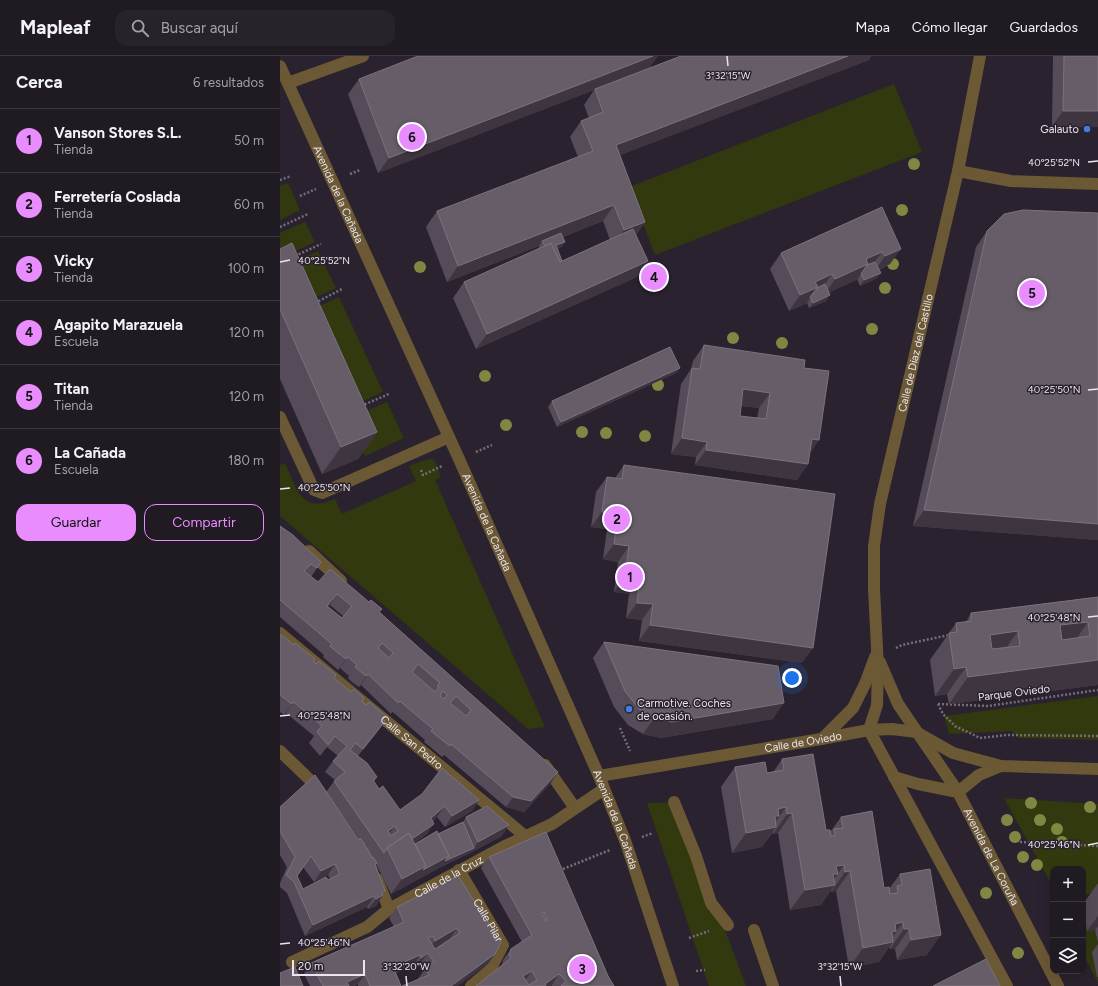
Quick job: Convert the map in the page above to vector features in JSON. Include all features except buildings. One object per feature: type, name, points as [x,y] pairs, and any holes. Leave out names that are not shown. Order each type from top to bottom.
[{"type":"street","points":[[288,83],[363,56]]},
{"type":"street","name":"Calle de Díaz del Castillo","points":[[869,730],[877,705],[874,546],[880,504],[958,171],[980,56]]},
{"type":"street","name":"Avenida de la Cañada","points":[[280,66],[449,437],[599,776],[626,843],[673,986]]},
{"type":"street","points":[[958,171],[1011,181],[1098,184]]},
{"type":"street","points":[[280,417],[314,490],[322,493],[449,437]]},
{"type":"street","points":[[298,541],[350,589]]},
{"type":"street","name":"Calle San Pedro","points":[[280,633],[524,836]]},
{"type":"street","name":"Calle de Díaz del Castillo","points":[[876,652],[898,704],[916,732]]},
{"type":"street","name":"Calle de Díaz del Castillo","points":[[821,739],[853,708],[865,684],[876,652]]},
{"type":"street","name":"Calle de Oviedo","points":[[599,776],[869,730],[892,729],[916,732],[953,753],[1000,766],[1098,770]]},
{"type":"street","points":[[869,730],[1006,986]]},
{"type":"street","name":"Avenida de La Coruña","points":[[916,732],[958,792],[1058,986]]},
{"type":"street","points":[[284,754],[309,779],[327,802]]},
{"type":"street","points":[[539,758],[575,808]]},
{"type":"street","name":"Calle de Oviedo","points":[[958,792],[979,775],[1000,766]]},
{"type":"street","points":[[894,777],[958,792]]},
{"type":"street","name":"Calle de la Cruz","points":[[292,962],[367,927],[389,909],[524,836],[552,824],[604,789]]},
{"type":"street","points":[[674,802],[696,856],[711,903],[728,925]]},
{"type":"street","points":[[372,870],[389,909]]},
{"type":"street","name":"Calle Pilar","points":[[459,870],[503,945],[490,970],[471,986]]},
{"type":"street","points":[[754,930],[773,986]]},
{"type":"street","points":[[980,968],[995,964]]},
{"type":"path","points":[[280,180],[291,176]]},
{"type":"path","points":[[280,226],[308,214]]},
{"type":"path","points":[[294,257],[321,244]]},
{"type":"path","points":[[308,306],[342,289]]},
{"type":"path","points":[[355,409],[389,394]]},
{"type":"path","points":[[902,645],[952,635]]},
{"type":"path","name":"Parque Oviedo","points":[[1098,690],[988,706],[938,704],[943,714],[955,726],[980,738],[1007,735],[1098,736]]},
{"type":"path","points":[[1020,842],[1098,846]]},
{"type":"path","points":[[696,971],[705,970]]},
{"type":"green space","points":[[894,84],[922,152],[655,255],[629,187]]},
{"type":"green space","points":[[288,183],[300,210],[280,220],[280,186]]},
{"type":"green space","points":[[305,222],[315,242],[280,258],[280,233]]},
{"type":"green space","points":[[318,251],[336,288],[297,306],[280,269]]},
{"type":"green space","points":[[339,297],[383,392],[344,410],[301,315]]},
{"type":"green space","points":[[387,402],[404,438],[365,456],[348,419]]},
{"type":"green space","points":[[431,459],[435,461],[441,477],[435,480],[545,727],[528,729],[280,516],[280,465],[285,463],[297,490],[307,501],[324,503],[335,499],[342,514],[416,481],[409,466]]},
{"type":"green space","points":[[1098,696],[1098,740],[1018,738],[1012,731],[949,734],[944,716]]},
{"type":"green space","points":[[1004,798],[1098,804],[1098,892],[1086,894],[1086,866],[1050,866],[1050,882]]},
{"type":"green space","points":[[677,802],[746,986],[709,986],[647,803]]},
{"type":"green space","points":[[1086,925],[1087,931],[1095,930],[1098,943],[1098,983],[1086,960]]},
{"type":"place","name":"Galauto","points":[[1087,129]]},
{"type":"place","name":"La Cañada","points":[[412,137]]},
{"type":"place","name":"Agapito Marazuela","points":[[654,277]]},
{"type":"place","name":"Titan","points":[[1032,293]]},
{"type":"place","name":"Ferretería Coslada","points":[[617,519]]},
{"type":"place","name":"Vanson Stores S.L.","points":[[630,577]]},
{"type":"place","name":"Carmotive. Coches de ocasión.","points":[[629,709]]},
{"type":"place","name":"Vicky","points":[[582,969]]}]
